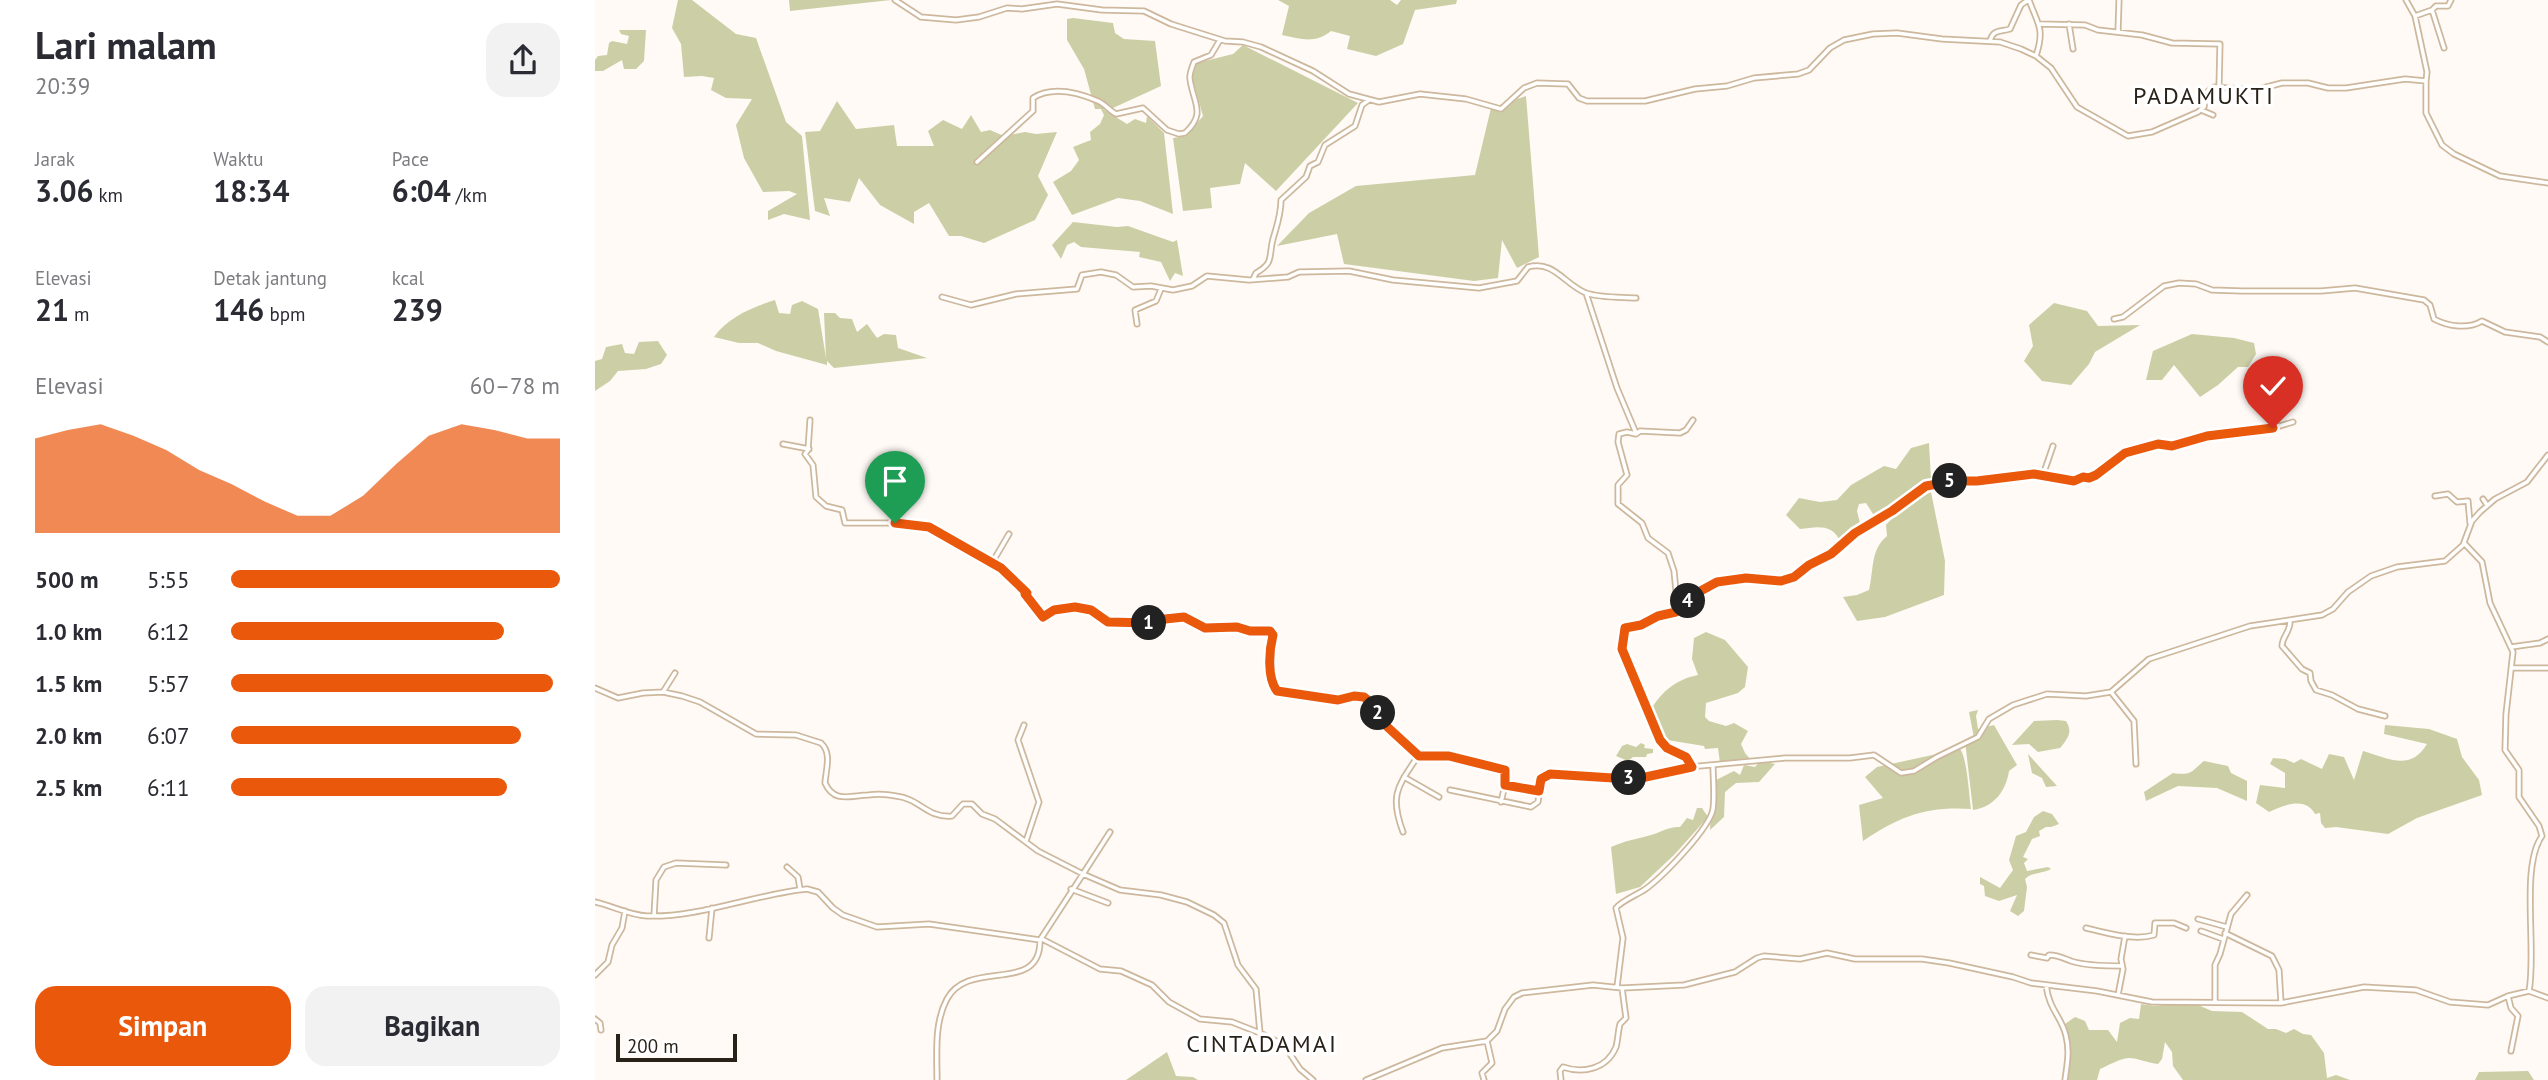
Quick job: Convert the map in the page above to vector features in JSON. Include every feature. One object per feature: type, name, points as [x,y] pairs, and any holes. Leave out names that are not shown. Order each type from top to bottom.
[{"type":"street","points":[[895,0],[921,17],[956,20],[979,17],[999,9],[1057,4],[1102,10],[1144,11],[1171,24],[1220,40],[1261,47],[1313,71],[1349,94],[1383,102],[1420,94],[1466,99],[1501,108],[1524,88],[1537,83],[1552,82],[1568,84],[1579,98],[1587,101],[1629,102],[1695,89],[1727,86],[1754,78],[1798,74],[1809,69],[1837,43],[1857,37],[1897,33],[1942,39],[1990,41],[2036,56],[2051,68],[2077,107],[2128,136],[2152,132],[2201,110],[2209,89],[2219,87],[2255,90],[2282,83],[2308,83],[2328,88],[2346,88],[2405,79],[2426,81]]},
{"type":"street","points":[[1990,41],[1997,31],[2010,29],[2021,5],[2029,0],[2042,34],[2036,56]]},
{"type":"street","points":[[2118,32],[2119,0]]},
{"type":"street","points":[[2406,0],[2415,16],[2427,72],[2427,113],[2434,133],[2448,150],[2500,176],[2548,183]]},
{"type":"street","points":[[2415,16],[2436,6],[2448,6],[2451,0]]},
{"type":"street","points":[[2432,10],[2444,48]]},
{"type":"street","points":[[2040,24],[2069,24],[2141,34],[2172,43],[2220,44],[2219,87]]},
{"type":"street","points":[[2069,24],[2073,49]]},
{"type":"street","points":[[977,162],[1033,110],[1033,98],[1044,93],[1086,95],[1117,114],[1143,108],[1167,130],[1185,133],[1197,118],[1197,101],[1189,77],[1194,62],[1211,55],[1220,40]]},
{"type":"street","points":[[1253,279],[1272,257],[1272,240],[1281,217],[1281,200],[1301,184],[1310,166],[1318,162],[1327,144],[1355,126],[1362,105],[1371,99]]},
{"type":"street","points":[[2201,110],[2213,115]]},
{"type":"street","points":[[942,297],[971,304],[1016,294],[1077,289],[1081,275],[1097,272],[1116,275],[1133,287],[1153,286],[1161,289],[1192,286],[1205,276],[1253,279],[1288,276],[1300,272],[1349,271],[1393,279],[1479,288],[1517,281],[1528,267],[1539,265],[1548,267],[1586,293],[1636,298]]},
{"type":"street","points":[[2114,319],[2123,317],[2164,286],[2179,283],[2196,284],[2214,290],[2242,291],[2321,291],[2352,288],[2424,300],[2430,305],[2434,319],[2442,323],[2468,326],[2482,321],[2505,332],[2540,337],[2548,342]]},
{"type":"street","points":[[1137,324],[1135,310],[1155,302],[1161,289]]},
{"type":"street","points":[[1586,293],[1617,388],[1637,434]]},
{"type":"street","points":[[810,420],[809,449],[805,454],[813,465],[816,499],[826,506],[842,510],[845,523],[879,522],[929,527],[1004,570],[1044,617],[1054,610],[1075,607],[1091,610],[1108,622],[1152,623],[1184,617],[1205,628],[1237,627],[1250,631],[1270,631],[1273,635],[1269,649],[1271,671],[1276,690],[1338,700],[1354,696],[1364,697],[1372,704],[1382,722],[1418,756],[1449,756],[1505,770],[1501,802]]},
{"type":"street","points":[[1678,612],[1674,571],[1668,553],[1648,538],[1642,523],[1619,507],[1618,485],[1627,475],[1622,461],[1619,435],[1627,432],[1637,434],[1640,431],[1680,433],[1686,430],[1693,420]]},
{"type":"street","points":[[1692,767],[1686,757],[1662,744],[1621,647],[1625,628],[1678,612],[1695,594],[1717,582],[1746,578],[1781,581],[1794,577],[1926,486],[1955,481],[2043,475],[2075,481],[2098,474],[2125,453],[2158,444],[2172,446],[2207,436],[2273,428],[2293,422]]},
{"type":"street","points":[[783,444],[809,449]]},
{"type":"street","points":[[2043,475],[2053,446]]},
{"type":"street","points":[[1450,790],[1534,807],[1538,802],[1541,779],[1550,774],[1641,778],[1692,767],[1785,758],[1850,758],[1874,755],[1901,773],[1909,773],[1978,737],[1989,719],[2013,705],[2047,694],[2086,696],[2111,692],[2149,659],[2250,626],[2329,612],[2348,592],[2371,576],[2397,567],[2445,561],[2464,543],[2471,524],[2487,505],[2527,482],[2548,455]]},
{"type":"street","points":[[2435,496],[2448,494],[2457,502],[2467,501],[2471,524]]},
{"type":"street","points":[[2483,499],[2487,505]]},
{"type":"street","points":[[992,564],[1009,534]]},
{"type":"street","points":[[2464,543],[2482,562],[2490,603],[2511,647],[2512,668],[2505,750],[2519,770],[2519,797],[2539,826],[2542,836],[2534,849],[2531,873],[2532,974],[2529,991]]},
{"type":"street","points":[[2290,620],[2290,631],[2283,639],[2282,646],[2302,669],[2310,673],[2316,690],[2363,711],[2385,716]]},
{"type":"street","points":[[2511,647],[2540,643],[2548,639]]},
{"type":"street","points":[[2512,668],[2548,668]]},
{"type":"street","points":[[663,692],[675,673]]},
{"type":"street","points":[[595,688],[618,698],[663,692],[701,702],[760,735],[796,735],[821,743],[827,752],[825,783],[834,796],[841,798],[877,794],[907,797],[939,816],[952,816],[961,805],[972,804],[1038,851],[1083,874],[1120,890],[1161,895],[1187,902],[1219,918],[1224,923],[1238,965],[1256,989],[1260,1033]]},
{"type":"street","points":[[2111,692],[2134,721],[2136,764]]},
{"type":"street","points":[[1024,725],[1019,735],[1039,802],[1026,841]]},
{"type":"street","points":[[1403,832],[1397,817],[1395,792],[1418,756]]},
{"type":"street","points":[[1616,987],[1623,932],[1616,908],[1651,885],[1702,832],[1713,808],[1713,765]]},
{"type":"street","points":[[1404,777],[1439,797]]},
{"type":"street","points":[[1505,785],[1539,791]]},
{"type":"street","points":[[936,1080],[938,1023],[947,997],[963,983],[978,977],[1007,975],[1027,969],[1035,960],[1041,940],[1071,889],[1110,832]]},
{"type":"street","points":[[654,916],[656,880],[664,867],[676,863],[726,866]]},
{"type":"street","points":[[787,867],[798,877],[800,889]]},
{"type":"street","points":[[595,902],[654,916],[712,908],[800,889],[815,891],[843,915],[877,927],[929,924],[1041,940],[1100,970],[1121,971],[1137,977],[1157,988],[1170,1002],[1200,1019],[1232,1021],[1284,1045],[1300,1069],[1313,1080]]},
{"type":"street","points":[[1071,889],[1108,903]]},
{"type":"street","points":[[2215,1001],[2215,965],[2232,913],[2247,895]]},
{"type":"street","points":[[709,938],[712,908]]},
{"type":"street","points":[[595,975],[608,962],[612,945],[622,928],[625,911]]},
{"type":"street","points":[[2198,919],[2227,927]]},
{"type":"street","points":[[2086,928],[2125,935],[2152,936],[2154,924],[2160,922],[2186,928]]},
{"type":"street","points":[[2201,931],[2223,939]]},
{"type":"street","points":[[2225,933],[2272,956],[2276,962],[2281,1003]]},
{"type":"street","points":[[2118,995],[2125,935]]},
{"type":"street","points":[[1366,1080],[1442,1048],[1470,1046],[1487,1041],[1497,1031],[1505,1009],[1514,997],[1522,993],[1593,985],[1622,988],[1684,985],[1735,972],[1764,956],[1800,959],[1828,953],[1867,960],[1922,959],[1980,969],[2046,985],[2152,1002],[2281,1003],[2364,988],[2416,990],[2447,1001],[2488,1005],[2529,991],[2548,998]]},
{"type":"street","points":[[2031,955],[2043,959],[2049,954],[2091,965],[2122,966]]},
{"type":"street","points":[[2046,985],[2050,1004],[2066,1034],[2069,1058],[2066,1080]]},
{"type":"street","points":[[1561,1080],[1560,1071],[1563,1067],[1577,1072],[1599,1066],[1608,1060],[1616,1048],[1619,1024],[1626,1018],[1622,988]]},
{"type":"street","points":[[2508,996],[2511,1009],[2518,1017],[2511,1051]]},
{"type":"street","points":[[595,1019],[600,1023],[601,1030]]},
{"type":"street","points":[[1484,1080],[1482,1073],[1492,1063],[1487,1041]]},
{"type":"green space","points":[[678,0],[692,0],[736,34],[756,38],[786,122],[802,136],[810,220],[784,214],[768,220],[768,211],[797,194],[789,191],[763,192],[744,158],[736,125],[752,99],[726,98],[711,90],[714,78],[684,77],[681,44],[672,28]]},
{"type":"green space","points":[[789,0],[891,0],[790,11]]},
{"type":"green space","points":[[1278,0],[1390,0],[1397,5],[1401,0],[1457,0],[1456,4],[1415,10],[1403,44],[1376,56],[1347,49],[1350,36],[1331,31],[1313,39],[1282,35],[1289,6]]},
{"type":"green space","points":[[1067,19],[1113,23],[1115,33],[1124,39],[1155,41],[1161,86],[1113,108],[1103,109],[1127,124],[1135,119],[1146,123],[1147,116],[1164,133],[1173,214],[1140,201],[1118,198],[1072,215],[1053,182],[1071,171],[1079,160],[1073,147],[1091,140],[1090,132],[1100,124],[1104,115],[1101,109],[1095,109],[1084,69],[1067,40]]},
{"type":"green space","points":[[619,30],[646,30],[644,61],[636,69],[624,69],[622,60],[603,71],[595,71],[595,60],[598,56],[607,55],[609,43],[612,41],[627,44],[629,36],[621,34]]},
{"type":"green space","points":[[1243,45],[1358,103],[1276,191],[1245,163],[1240,184],[1210,188],[1212,208],[1183,211],[1173,138],[1186,136],[1203,116],[1192,77],[1197,63],[1233,54]]},
{"type":"green space","points":[[1526,96],[1539,257],[1517,268],[1502,240],[1498,278],[1474,281],[1344,264],[1337,234],[1277,246],[1309,213],[1356,186],[1475,175],[1491,108]]},
{"type":"green space","points":[[837,101],[856,129],[894,125],[897,146],[934,146],[928,131],[943,120],[962,129],[971,115],[981,132],[990,130],[1004,136],[1025,132],[1057,132],[1038,176],[1048,195],[1035,220],[984,243],[961,236],[949,236],[929,203],[914,212],[914,224],[880,205],[859,178],[850,202],[824,198],[830,216],[815,211],[805,132],[820,131]]},
{"type":"green space","points":[[1073,222],[1128,226],[1173,242],[1177,240],[1183,276],[1175,273],[1170,281],[1161,262],[1139,257],[1140,252],[1081,247],[1074,242],[1067,245],[1061,259],[1052,245]]},
{"type":"green space","points":[[775,300],[779,313],[790,314],[792,305],[802,301],[818,309],[826,358],[824,313],[835,313],[840,318],[852,319],[857,332],[867,324],[877,338],[884,334],[896,335],[898,348],[927,358],[834,368],[827,361],[827,365],[776,351],[758,343],[739,343],[714,337],[734,318]]},
{"type":"green space","points":[[2054,303],[2087,311],[2098,326],[2140,325],[2095,352],[2089,364],[2071,385],[2042,381],[2024,361],[2033,346],[2029,325]]},
{"type":"green space","points":[[2192,334],[2254,343],[2256,354],[2248,367],[2238,367],[2200,397],[2174,365],[2162,380],[2146,380],[2153,351]]},
{"type":"green space","points":[[658,341],[667,355],[661,364],[646,369],[618,371],[610,381],[595,391],[595,361],[602,359],[606,347],[622,344],[625,353],[634,354],[639,342]]},
{"type":"green space","points":[[1929,443],[1931,480],[1875,517],[1866,503],[1859,504],[1857,511],[1860,523],[1840,541],[1833,531],[1828,529],[1800,529],[1786,515],[1799,498],[1820,502],[1837,500],[1851,485],[1884,466],[1896,469],[1911,448]]},
{"type":"green space","points":[[1931,492],[1945,561],[1944,595],[1885,617],[1857,621],[1843,597],[1869,590],[1875,554],[1887,536],[1886,525],[1905,504]]},
{"type":"green space","points":[[1706,632],[1725,640],[1748,667],[1745,687],[1738,693],[1706,703],[1705,717],[1709,721],[1726,726],[1734,723],[1748,731],[1741,744],[1751,760],[1720,763],[1718,748],[1705,749],[1704,746],[1661,739],[1649,714],[1657,700],[1669,688],[1698,675],[1692,659],[1694,638]]},
{"type":"green space","points":[[1978,710],[1978,729],[1994,725],[2017,765],[2009,771],[1998,797],[1993,802],[1973,810],[1965,741],[1974,738],[1969,712]]},
{"type":"green space","points":[[2034,721],[2066,721],[2069,728],[2067,738],[2060,748],[2038,752],[2029,744],[2012,745]]},
{"type":"green space","points":[[2385,725],[2429,729],[2457,739],[2462,757],[2479,780],[2482,795],[2417,818],[2388,834],[2325,828],[2321,823],[2320,813],[2315,814],[2306,805],[2288,805],[2269,812],[2256,803],[2260,785],[2285,788],[2285,773],[2270,764],[2273,758],[2294,763],[2301,759],[2322,769],[2329,754],[2344,757],[2354,780],[2363,751],[2398,761],[2413,758],[2427,744],[2384,734]]},
{"type":"green space","points":[[1641,743],[1645,745],[1644,748],[1653,749],[1653,753],[1647,754],[1646,757],[1633,757],[1628,761],[1616,756],[1622,746],[1627,744],[1636,747]]},
{"type":"green space","points":[[1960,749],[1966,768],[1971,809],[1941,809],[1914,814],[1863,841],[1859,805],[1883,798],[1865,777],[1877,767]]},
{"type":"green space","points":[[2028,754],[2057,786],[2046,787],[2042,778],[2032,773]]},
{"type":"green space","points":[[1760,761],[1775,764],[1759,782],[1736,783],[1725,792],[1724,817],[1710,830],[1712,790],[1716,780],[1734,771],[1740,775],[1744,765],[1755,767]]},
{"type":"green space","points":[[2204,761],[2228,766],[2231,773],[2247,781],[2247,801],[2217,788],[2178,786],[2146,801],[2144,792],[2173,773],[2191,772]]},
{"type":"green space","points":[[1697,808],[1702,808],[1708,817],[1675,854],[1640,887],[1616,894],[1611,847],[1669,828],[1680,827],[1687,818],[1693,820]]},
{"type":"green space","points":[[2043,811],[2052,814],[2059,824],[2039,831],[2040,836],[2032,839],[2023,857],[2028,859],[2024,863],[2027,871],[2048,867],[2051,869],[2025,879],[2027,887],[2024,911],[2018,916],[2010,911],[2017,895],[1999,901],[1985,896],[1980,877],[2000,888],[2013,870],[2009,860],[2016,836],[2026,832],[2034,817]]},
{"type":"green space","points":[[2191,1002],[2212,1011],[2242,1012],[2268,1029],[2286,1033],[2294,1029],[2311,1035],[2324,1053],[2327,1078],[2336,1075],[2350,1080],[2183,1080],[2173,1066],[2172,1052],[2165,1042],[2162,1059],[2158,1064],[2125,1059],[2100,1069],[2097,1080],[2068,1080],[2070,1049],[2065,1024],[2075,1017],[2085,1021],[2089,1030],[2108,1030],[2117,1042],[2120,1023],[2130,1018],[2139,1019],[2141,1004],[2154,1006]]},
{"type":"green space","points":[[1167,1052],[1176,1076],[1198,1080],[1126,1080]]},
{"type":"green space","points":[[2528,1071],[2534,1080],[2475,1080],[2479,1072]]},
{"type":"district","name":"PADAMUKTI","points":[[2204,96]]},
{"type":"district","name":"CINTADAMAI","points":[[1262,1044]]},
{"type":"route","points":[[895,523],[929,527],[1001,568],[1028,594],[1025,594],[1027,598],[1043,617],[1054,610],[1075,607],[1091,610],[1108,622],[1152,623],[1184,617],[1205,628],[1237,627],[1250,631],[1270,631],[1273,635],[1269,654],[1277,691],[1338,700],[1354,696],[1364,697],[1369,700],[1392,733],[1419,756],[1449,756],[1505,770],[1505,785],[1539,791],[1541,779],[1550,774],[1641,778],[1692,767],[1686,757],[1662,744],[1621,647],[1625,628],[1676,612],[1701,589],[1722,580],[1746,578],[1778,581],[1794,577],[1809,565],[1831,554],[1880,516],[1930,485],[2034,474],[2074,481],[2096,475],[2125,453],[2158,444],[2172,446],[2207,436],[2273,428]]}]
